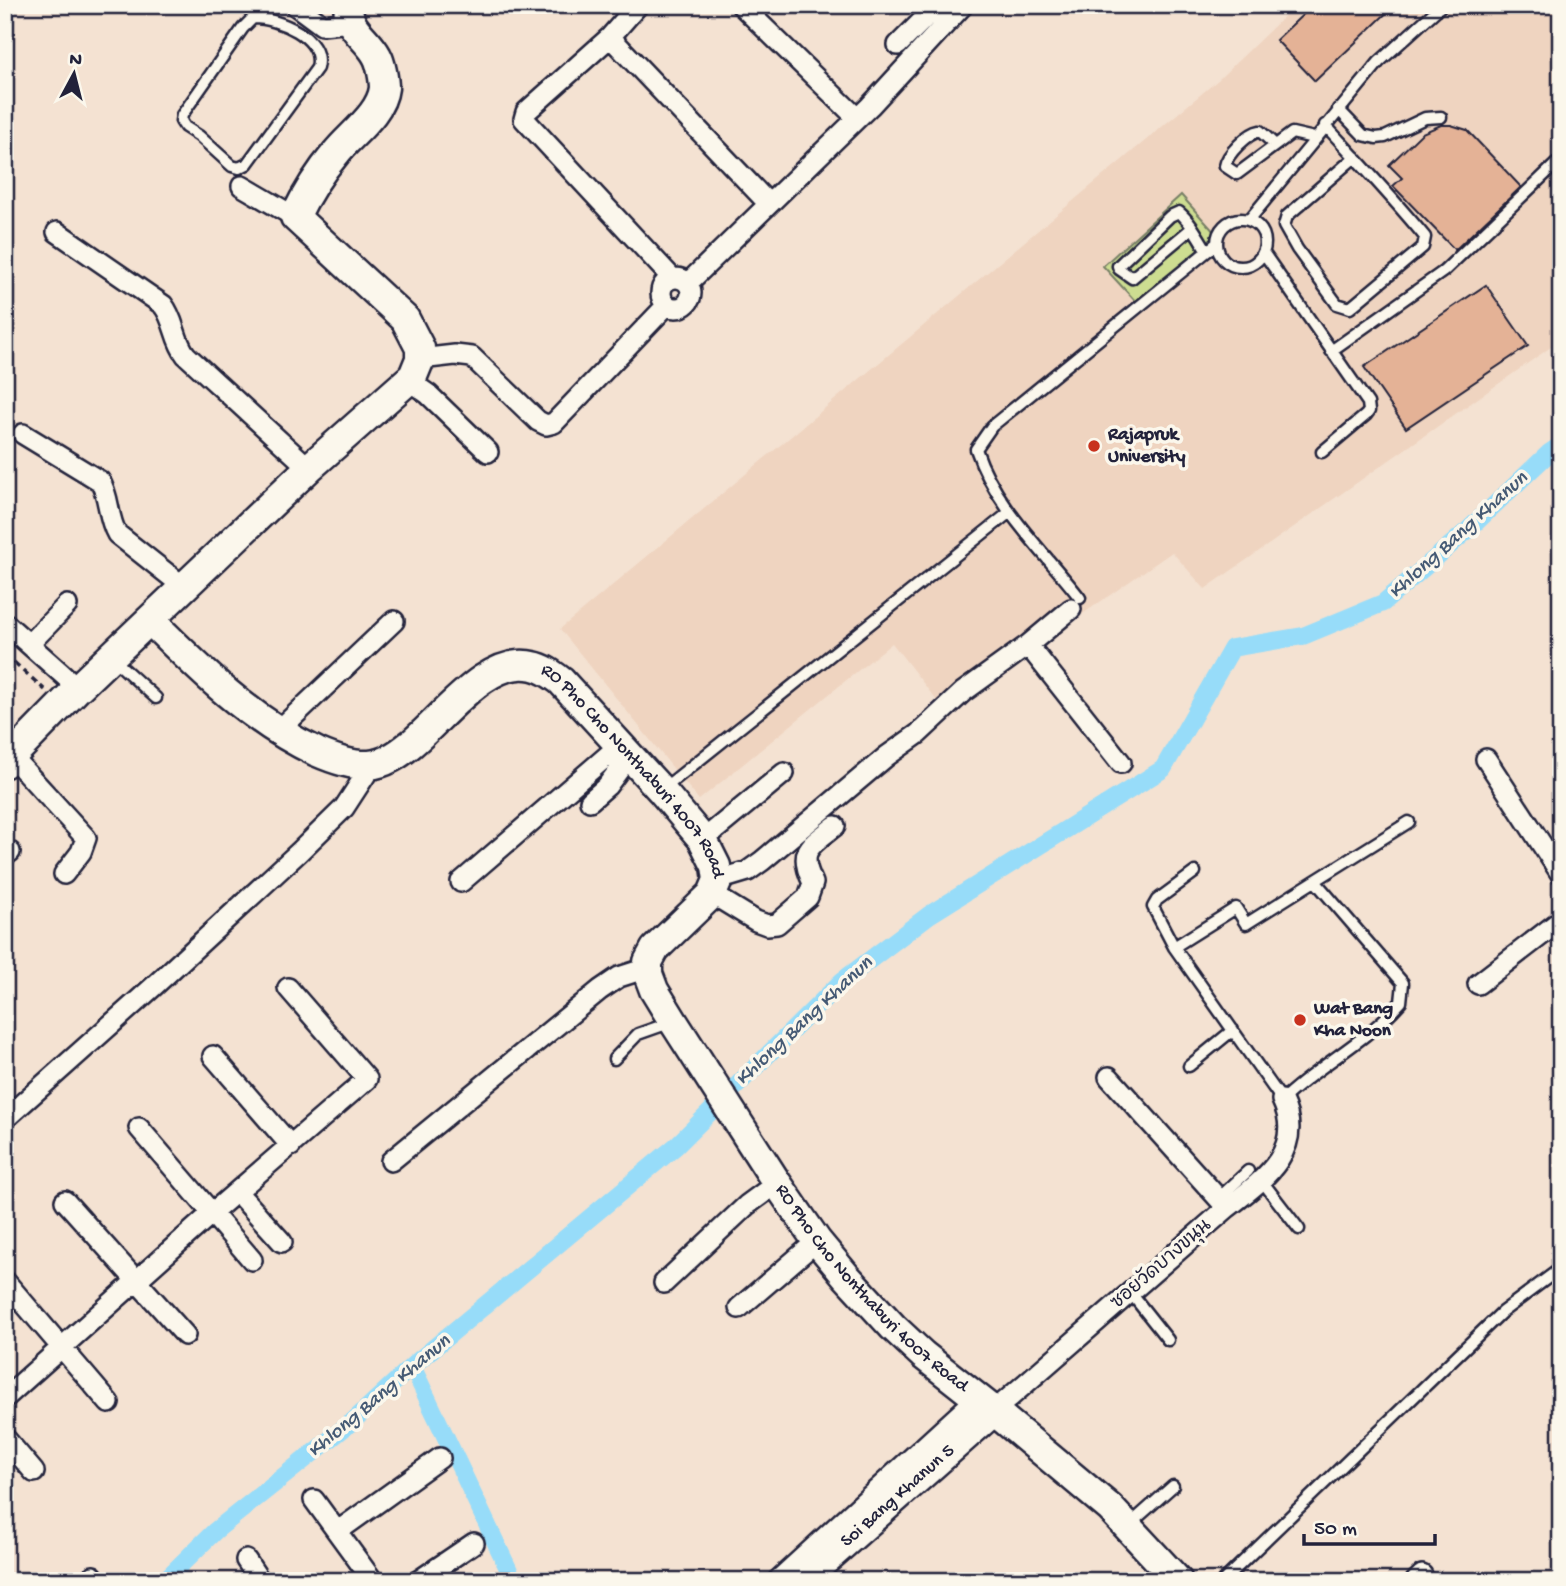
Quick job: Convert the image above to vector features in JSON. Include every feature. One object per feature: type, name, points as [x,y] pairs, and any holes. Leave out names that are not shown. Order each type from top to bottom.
[{"type":"street","points":[[295,5],[322,25],[351,14],[355,30],[377,56],[384,87],[377,108],[335,153],[308,192],[295,218]]},
{"type":"street","points":[[64,874],[81,852],[86,838],[8,760],[69,697],[414,370],[455,355],[472,357],[538,421],[546,425],[554,423],[667,305],[674,308],[687,304],[692,292],[524,119],[526,112],[610,37],[639,5]]},
{"type":"street","points":[[741,5],[857,118]]},
{"type":"street","points":[[680,280],[768,203],[857,118],[946,9]]},
{"type":"street","points":[[898,45],[946,9]]},
{"type":"street","points":[[610,37],[768,203]]},
{"type":"street","points":[[242,186],[295,218],[405,319],[420,348],[414,370],[428,394],[488,452]]},
{"type":"street","points":[[57,232],[163,305],[172,321],[180,348],[186,355],[309,468]]},
{"type":"street","points":[[23,434],[100,481],[105,488],[112,526],[117,534],[184,587]]},
{"type":"street","points":[[29,644],[67,604]]},
{"type":"street","points":[[835,826],[804,854],[804,865],[813,883],[808,897],[777,924],[767,925],[756,921],[715,887],[762,861],[887,756],[918,734],[963,692],[1028,645],[1076,604]]},
{"type":"street","points":[[5,1119],[144,996],[299,852],[344,808],[372,765],[327,756],[277,732],[220,688],[150,620]]},
{"type":"street","points":[[277,732],[394,621]]},
{"type":"street","points":[[5,623],[29,644],[69,697]]},
{"type":"street","points":[[1028,645],[1121,763]]},
{"type":"street","name":"RO Pho Cho Nonthaburi 4007 Road","points":[[372,765],[403,750],[486,676],[515,665],[533,666],[561,681],[625,749],[703,839],[716,866],[715,887],[655,950],[647,968],[649,981],[777,1183],[817,1241],[868,1301],[923,1355],[1086,1487],[1178,1581]]},
{"type":"street","points":[[590,802],[607,786],[625,749]]},
{"type":"street","points":[[461,882],[625,749]]},
{"type":"street","points":[[1486,759],[1561,874]]},
{"type":"street","points":[[703,839],[784,773]]},
{"type":"street","points":[[1478,984],[1561,920]]},
{"type":"street","points":[[391,1161],[600,990],[620,977],[647,968]]},
{"type":"street","points":[[5,1398],[367,1079],[288,988]]},
{"type":"street","points":[[213,1056],[291,1146]]},
{"type":"street","points":[[1109,1077],[1223,1203]]},
{"type":"street","name":"ซอยวัดบางขนุน","points":[[777,1581],[986,1404],[1130,1292],[1223,1203],[1286,1150],[1290,1136],[1288,1112],[1282,1100]]},
{"type":"street","points":[[139,1128],[253,1260]]},
{"type":"street","points":[[664,1283],[747,1205],[777,1183]]},
{"type":"street","points":[[237,1192],[282,1242]]},
{"type":"street","points":[[65,1201],[185,1335]]},
{"type":"street","points":[[739,1308],[817,1241]]},
{"type":"street","points":[[5,1282],[109,1403]]},
{"type":"street","name":"Soi Bang Khanun 5","points":[[802,1581],[986,1404]]},
{"type":"street","points":[[5,1438],[34,1472]]},
{"type":"street","points":[[338,1531],[440,1458]]},
{"type":"street","points":[[314,1500],[373,1581]]},
{"type":"street","points":[[418,1581],[474,1543]]},
{"type":"street","points":[[246,1560],[260,1581]]},
{"type":"lane","points":[[1249,220],[1379,62],[1442,5]]},
{"type":"lane","points":[[303,33],[316,50],[319,59],[317,68],[247,164],[239,168],[232,166],[185,127],[181,121],[182,115],[243,28],[253,18],[264,18],[303,33],[322,25]]},
{"type":"lane","points":[[1338,109],[1363,135],[1376,138],[1385,137],[1425,118],[1441,117]]},
{"type":"lane","points":[[1325,125],[1416,226],[1425,241],[1423,247],[1350,308],[1337,304],[1297,249],[1284,226],[1287,216],[1354,158]]},
{"type":"lane","points":[[1275,145],[1260,131],[1254,132],[1232,152],[1225,161],[1225,166],[1237,174],[1295,132],[1314,138]]},
{"type":"lane","points":[[1331,351],[1444,271],[1561,159]]},
{"type":"lane","points":[[1192,228],[1132,278],[1119,269],[1118,266],[1177,212],[1182,213],[1192,228],[1207,251]]},
{"type":"lane","points":[[1239,218],[1257,225],[1265,242],[1263,252],[1252,264],[1236,266],[1223,258],[1216,244],[1223,226],[1239,218]]},
{"type":"lane","points":[[1076,604],[984,474],[976,449],[992,426],[1216,244]]},
{"type":"lane","points":[[1263,252],[1368,403],[1368,411],[1322,452]]},
{"type":"lane","points":[[661,790],[1010,512]]},
{"type":"lane","points":[[111,657],[156,698]]},
{"type":"lane","points":[[1174,947],[1236,908],[1246,924],[1409,822]]},
{"type":"lane","points":[[1195,872],[1157,900],[1153,906],[1174,947],[1282,1100],[1317,1070],[1370,1034],[1401,1003],[1403,983],[1315,881]]},
{"type":"lane","points":[[614,1059],[638,1034],[673,1021]]},
{"type":"lane","points":[[1189,1066],[1233,1030]]},
{"type":"lane","points":[[1255,1176],[1299,1229]]},
{"type":"lane","points":[[1223,1581],[1502,1312],[1561,1268]]},
{"type":"lane","points":[[1130,1292],[1168,1340]]},
{"type":"lane","points":[[1127,1526],[1173,1486]]},
{"type":"path","points":[[5,654],[69,697]]},
{"type":"shaded area","name":"Rajapruk University","points":[[1296,5],[1561,5],[1561,340],[1205,589],[1172,552],[944,710],[892,643],[699,800],[560,629],[1218,80]]},
{"type":"green space","points":[[1181,195],[1216,234],[1138,304],[1103,266]]},
{"type":"building","points":[[1313,5],[1395,5],[1315,81],[1276,40]]},
{"type":"building","points":[[1441,125],[1467,130],[1521,187],[1455,250],[1393,186],[1402,178],[1389,165],[1422,133]]},
{"type":"building","points":[[1486,285],[1528,346],[1406,428],[1364,367]]},
{"type":"waterway","name":"Khlong Bang Khanun","points":[[164,1581],[215,1531],[353,1421],[412,1366],[676,1146],[842,981],[929,915],[1163,769],[1232,648],[1303,636],[1383,603],[1561,445]]},
{"type":"waterway","points":[[412,1366],[514,1581]]},
{"type":"place","name":"Rajapruk University","points":[[1094,446]]},
{"type":"place","name":"Wat Bang Kha Noon","points":[[1300,1020]]}]
